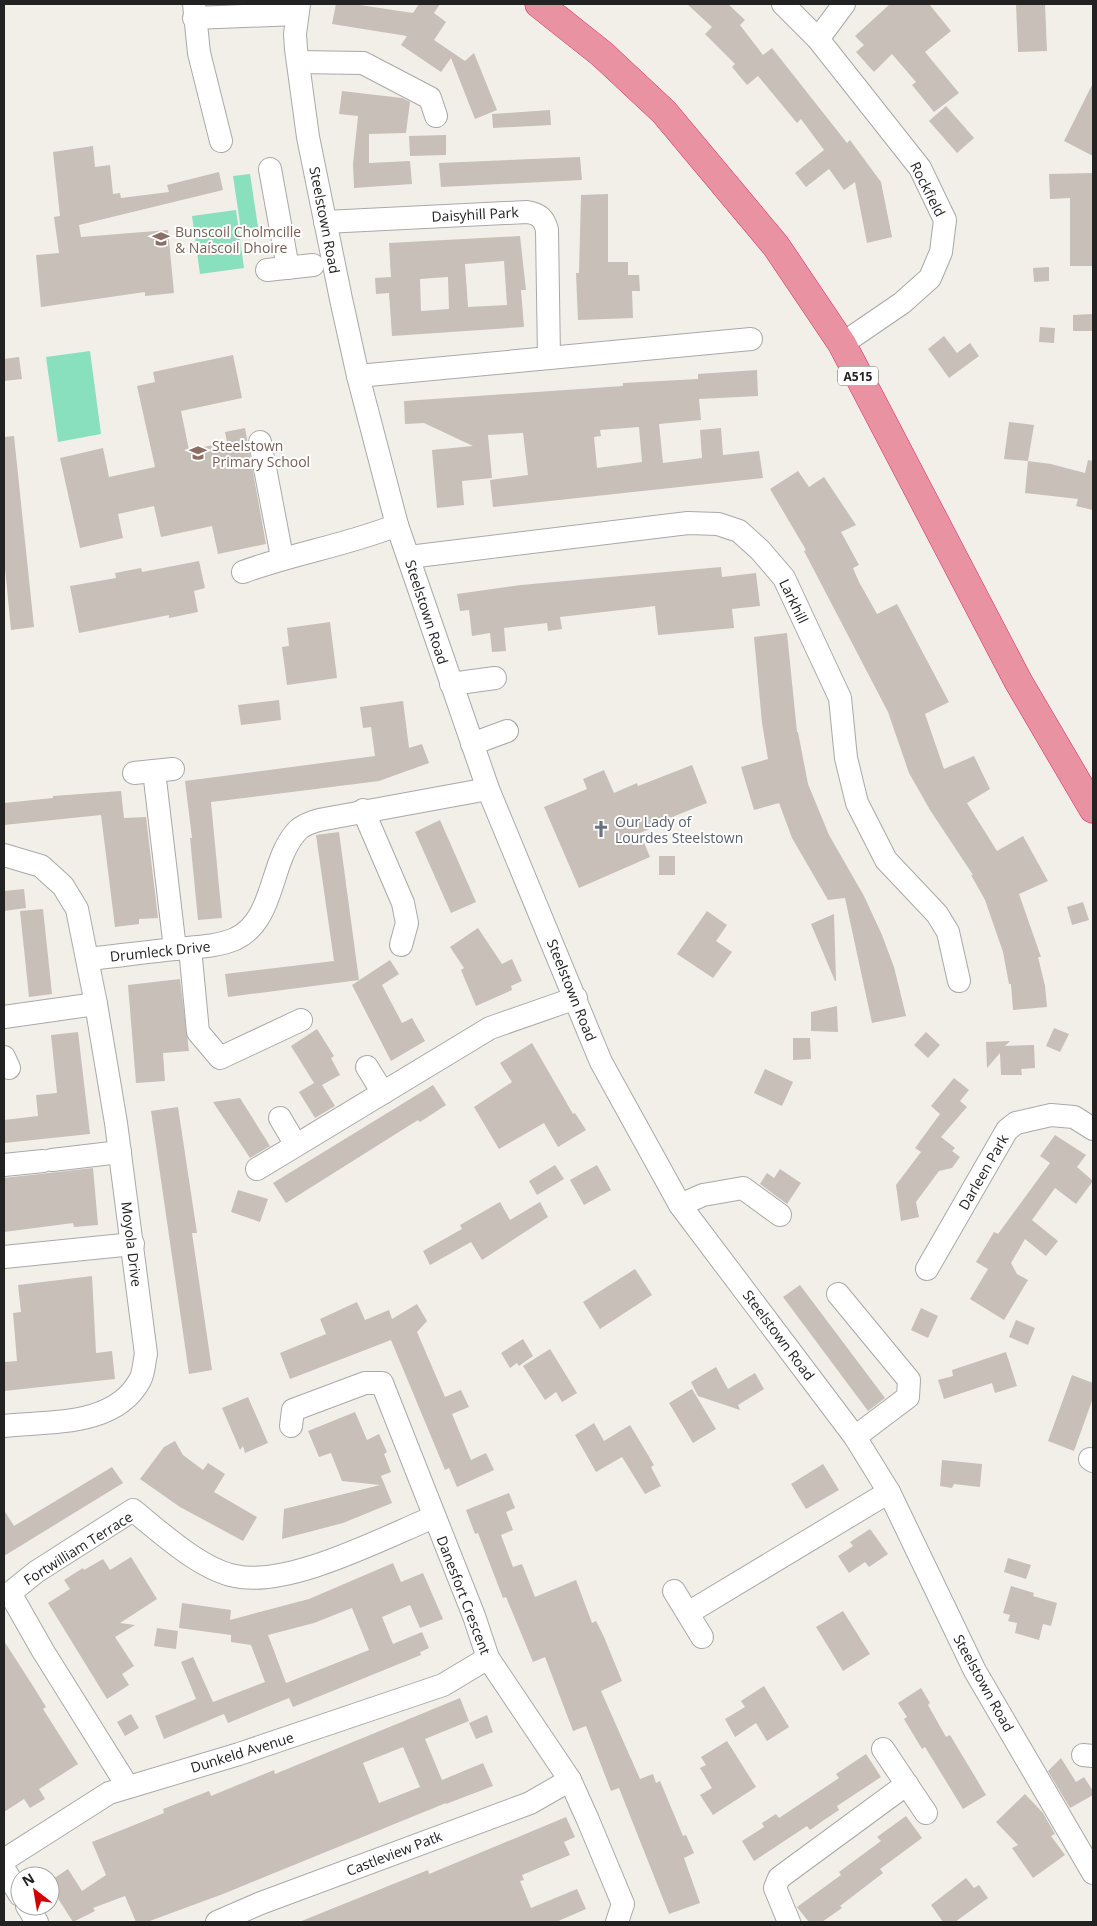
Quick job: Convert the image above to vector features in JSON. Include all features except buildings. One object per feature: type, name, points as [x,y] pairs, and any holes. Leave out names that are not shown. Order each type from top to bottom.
[{"type":"highway","name":"A515","points":[[540,4],[602,54],[664,112],[776,246],[842,344],[1018,681],[1093,810]]},
{"type":"street","name":"Rockfield","points":[[783,4],[818,40],[920,168],[945,220],[941,252],[930,278],[902,303],[842,344]]},
{"type":"street","points":[[818,40],[844,4]]},
{"type":"street","points":[[221,141],[199,53],[194,11],[298,9]]},
{"type":"street","name":"Steelstown Road","points":[[298,9],[295,34],[308,137],[358,376],[397,525],[488,789],[601,1062],[680,1205],[855,1437],[889,1492],[976,1671],[1093,1873]]},
{"type":"street","points":[[298,62],[363,63],[430,98],[436,116]]},
{"type":"street","points":[[270,169],[278,269],[313,265]]},
{"type":"street","name":"Daisyhill Park","points":[[326,222],[527,212],[538,214],[545,221],[548,230],[549,358]]},
{"type":"street","points":[[358,376],[751,338]]},
{"type":"street","points":[[260,442],[282,558]]},
{"type":"street","name":"Larkhill","points":[[409,557],[688,523],[718,524],[739,531],[760,550],[784,578],[840,698],[846,758],[858,803],[886,860],[938,914],[948,932],[959,981]]},
{"type":"street","points":[[243,572],[282,558],[377,533],[397,525]]},
{"type":"street","points":[[451,684],[495,678]]},
{"type":"street","points":[[472,744],[507,731]]},
{"type":"street","points":[[154,771],[198,1032],[220,1058],[301,1020]]},
{"type":"street","name":"Drumleck Drive","points":[[88,959],[212,946],[236,938],[252,927],[266,902],[277,867],[286,847],[299,829],[319,820],[363,810],[488,789]]},
{"type":"street","points":[[363,810],[402,903],[407,923],[401,945]]},
{"type":"street","points":[[4,855],[40,866],[63,886],[77,909],[88,959]]},
{"type":"street","name":"Moyola Drive","points":[[4,1426],[80,1418],[113,1410],[130,1394],[141,1379],[146,1354],[120,1152],[88,959]]},
{"type":"street","points":[[257,1169],[490,1028],[576,998]]},
{"type":"street","points":[[4,1017],[96,1004]]},
{"type":"street","points":[[367,1068],[383,1093]]},
{"type":"street","name":"Darleen Park","points":[[927,1269],[1003,1137],[1016,1123],[1051,1115],[1074,1117],[1093,1129]]},
{"type":"street","points":[[280,1117],[296,1145]]},
{"type":"street","points":[[4,1165],[120,1152]]},
{"type":"street","points":[[680,1205],[703,1195],[743,1188],[780,1215]]},
{"type":"street","points":[[4,1258],[133,1244]]},
{"type":"street","points":[[838,1294],[909,1380],[908,1397],[855,1437]]},
{"type":"street","name":"Danesfort Crescent","points":[[291,1426],[293,1410],[365,1383],[382,1382],[474,1616],[488,1658],[570,1780],[623,1904],[618,1922]]},
{"type":"street","points":[[688,1613],[889,1492]]},
{"type":"street","name":"Fortwilliam Terrace","points":[[128,1786],[43,1651],[10,1593],[36,1572],[133,1510],[200,1561],[235,1576],[278,1577],[332,1559],[434,1517]]},
{"type":"street","points":[[674,1591],[702,1636]]},
{"type":"street","name":"Dunkeld Avenue","points":[[4,1860],[109,1793],[239,1754],[443,1685],[488,1658]]},
{"type":"street","points":[[883,1749],[926,1813]]},
{"type":"street","name":"Castleview Patk","points":[[217,1922],[279,1896],[530,1803],[570,1780]]},
{"type":"street","points":[[789,1922],[775,1888],[779,1878],[907,1784]]},
{"type":"green space","points":[[250,174],[258,227],[241,230],[233,176]]},
{"type":"green space","points":[[236,210],[244,268],[200,274],[192,216]]},
{"type":"green space","points":[[90,351],[101,434],[58,442],[46,357]]},
{"type":"place","name":"Bunscoil Cholmcille & Naíscoil Dhoire","points":[[161,239]]},
{"type":"place","name":"Steelstown Primary School","points":[[198,453]]},
{"type":"place","name":"Our Lady of Lourdes Steelstown","points":[[601,829]]}]
